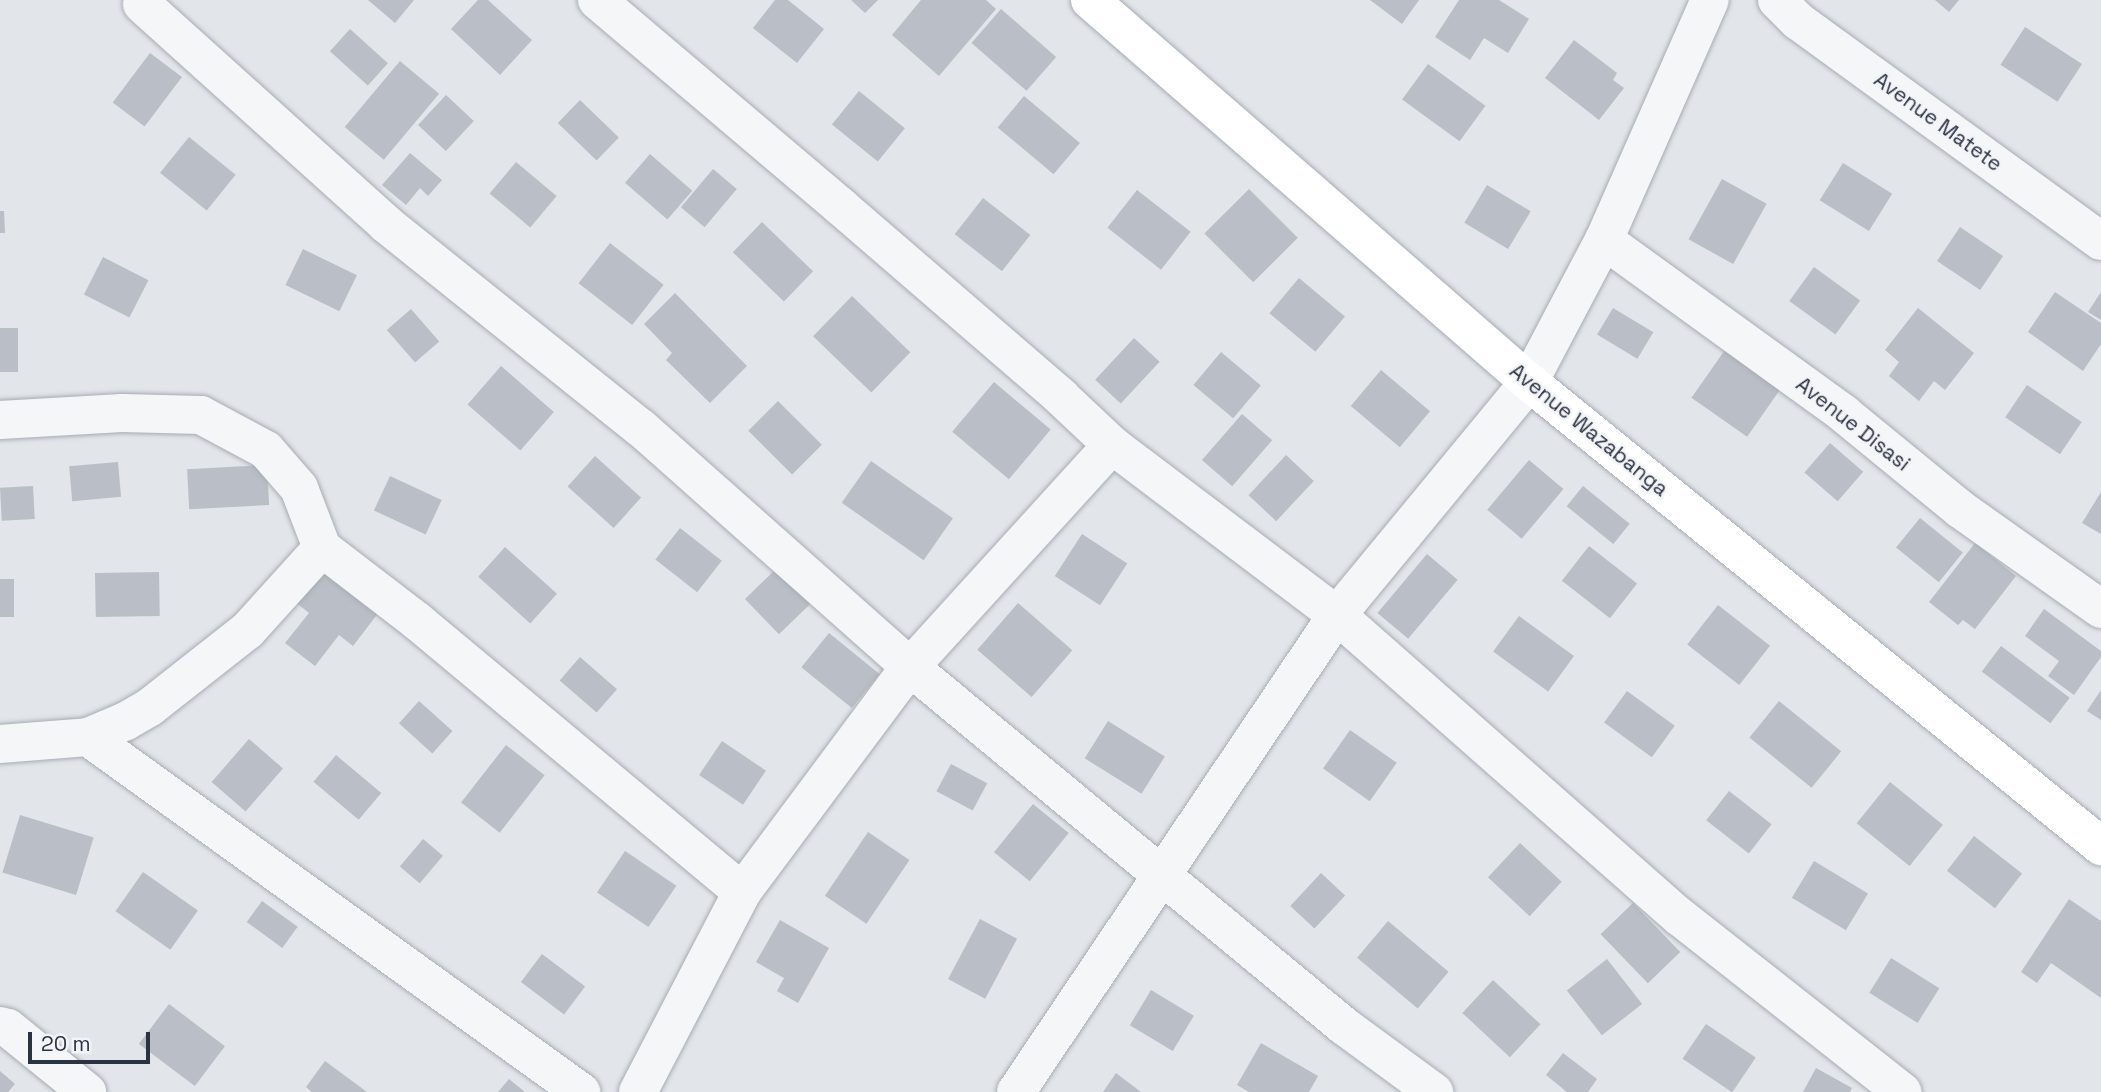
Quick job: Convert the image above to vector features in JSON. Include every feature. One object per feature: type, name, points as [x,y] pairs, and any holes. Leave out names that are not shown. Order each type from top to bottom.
[{"type":"main road","name":"Avenue Wazabanga","points":[[1090,0],[1530,382],[2101,846]]},
{"type":"street","points":[[597,0],[840,205],[1061,397],[1112,445],[1337,615],[1680,917],[1902,1092]]},
{"type":"street","points":[[1016,1092],[1337,615],[1530,382],[1604,240],[1710,0]]},
{"type":"street","name":"Avenue Matete","points":[[1777,0],[1798,21],[2101,241]]},
{"type":"street","points":[[142,4],[386,224],[641,428],[910,667],[1344,1026],[1434,1092]]},
{"type":"street","name":"Avenue Disasi","points":[[1604,240],[1844,414],[1960,509],[2101,609]]},
{"type":"street","points":[[0,420],[122,413],[201,415],[266,450],[299,488],[322,548],[417,621],[742,892]]},
{"type":"street","points":[[638,1092],[742,892],[910,667],[1112,445]]},
{"type":"street","points":[[0,744],[88,737],[126,721],[150,707],[248,630],[322,548]]},
{"type":"street","points":[[88,737],[580,1092]]},
{"type":"street","points":[[0,1026],[8,1028],[87,1092]]},
{"type":"building","points":[[368,0],[414,0],[395,23]]},
{"type":"building","points":[[478,0],[488,0],[532,40],[500,75],[451,29]]},
{"type":"building","points":[[775,0],[788,0],[824,29],[797,63],[753,28]]},
{"type":"building","points":[[851,0],[878,0],[865,13]]},
{"type":"building","points":[[921,0],[986,0],[996,9],[939,76],[892,35]]},
{"type":"building","points":[[1370,0],[1419,0],[1402,24]]},
{"type":"building","points":[[1459,0],[1499,0],[1529,19],[1508,53],[1484,38],[1470,60],[1435,37]]},
{"type":"building","points":[[1935,0],[1959,0],[1949,12]]},
{"type":"building","points":[[1001,9],[1056,57],[1027,91],[971,43]]},
{"type":"building","points":[[2025,27],[2082,64],[2058,102],[2000,65]]},
{"type":"building","points":[[350,29],[388,63],[368,85],[330,51]]},
{"type":"building","points":[[1574,40],[1617,73],[1613,80],[1624,88],[1599,120],[1545,78]]},
{"type":"building","points":[[150,53],[182,77],[145,127],[113,103]]},
{"type":"building","points":[[400,61],[439,94],[384,160],[345,127]]},
{"type":"building","points":[[1428,64],[1485,106],[1460,141],[1402,100]]},
{"type":"building","points":[[859,91],[905,128],[878,162],[832,124]]},
{"type":"building","points":[[446,95],[474,121],[446,151],[418,125]]},
{"type":"building","points":[[1024,96],[1080,143],[1054,174],[998,127]]},
{"type":"building","points":[[580,100],[619,138],[597,161],[558,123]]},
{"type":"building","points":[[189,137],[236,175],[207,211],[160,173]]},
{"type":"building","points":[[410,153],[442,180],[428,196],[420,188],[406,205],[382,185]]},
{"type":"building","points":[[650,154],[692,191],[667,219],[625,183]]},
{"type":"building","points":[[516,162],[557,196],[530,227],[490,193]]},
{"type":"building","points":[[1843,163],[1892,194],[1869,231],[1820,200]]},
{"type":"building","points":[[713,169],[737,189],[705,227],[681,207]]},
{"type":"building","points":[[1722,179],[1767,204],[1733,264],[1689,239]]},
{"type":"building","points":[[1487,185],[1531,211],[1508,249],[1464,223]]},
{"type":"building","points":[[1249,189],[1298,238],[1253,282],[1204,234]]},
{"type":"building","points":[[1137,190],[1191,232],[1161,270],[1107,228]]},
{"type":"building","points":[[983,198],[1030,235],[1002,271],[955,234]]},
{"type":"building","points":[[0,211],[4,211],[5,233],[0,233]]},
{"type":"building","points":[[762,222],[813,271],[784,302],[733,252]]},
{"type":"building","points":[[1960,227],[2003,256],[1980,290],[1937,261]]},
{"type":"building","points":[[610,243],[664,285],[632,325],[579,283]]},
{"type":"building","points":[[303,249],[357,275],[339,311],[285,285]]},
{"type":"building","points":[[103,257],[148,280],[129,318],[84,294]]},
{"type":"building","points":[[1814,267],[1860,301],[1835,334],[1789,301]]},
{"type":"building","points":[[1299,278],[1345,317],[1315,352],[1269,313]]},
{"type":"building","points":[[2055,292],[2101,323],[2101,344],[2083,371],[2028,332]]},
{"type":"building","points":[[2101,292],[2101,320],[2088,312]]},
{"type":"building","points":[[675,293],[747,366],[710,403],[666,360],[672,353],[644,324]]},
{"type":"building","points":[[852,296],[910,352],[871,393],[813,336]]},
{"type":"building","points":[[1613,308],[1653,332],[1637,359],[1597,335]]},
{"type":"building","points":[[1918,308],[1974,353],[1945,390],[1934,381],[1919,401],[1889,376],[1899,362],[1885,350]]},
{"type":"building","points":[[411,309],[439,341],[415,362],[387,330]]},
{"type":"building","points":[[0,328],[18,328],[18,372],[0,372]]},
{"type":"building","points":[[1134,338],[1160,362],[1121,404],[1095,380]]},
{"type":"building","points":[[1727,347],[1783,386],[1747,437],[1691,398]]},
{"type":"building","points":[[1221,352],[1261,385],[1233,418],[1193,385]]},
{"type":"building","points":[[501,366],[554,412],[520,450],[468,404]]},
{"type":"building","points":[[1381,370],[1430,411],[1400,447],[1351,406]]},
{"type":"building","points":[[994,382],[1051,430],[1009,479],[952,432]]},
{"type":"building","points":[[2027,385],[2082,422],[2060,454],[2005,417]]},
{"type":"building","points":[[778,401],[822,445],[792,475],[748,431]]},
{"type":"building","points":[[1242,414],[1272,440],[1232,486],[1202,460]]},
{"type":"building","points":[[1830,443],[1863,472],[1838,501],[1804,472]]},
{"type":"building","points":[[1286,455],[1314,481],[1276,521],[1248,495]]},
{"type":"building","points":[[595,456],[641,497],[614,528],[568,486]]},
{"type":"building","points":[[1529,460],[1563,489],[1522,539],[1487,510]]},
{"type":"building","points":[[871,461],[953,518],[924,560],[842,503]]},
{"type":"building","points":[[118,462],[121,497],[72,501],[69,466]]},
{"type":"building","points":[[267,465],[269,505],[189,509],[187,469]]},
{"type":"building","points":[[390,476],[442,500],[426,535],[374,510]]},
{"type":"building","points":[[33,486],[35,519],[2,521],[0,488]]},
{"type":"building","points":[[1583,486],[1630,524],[1613,544],[1567,506]]},
{"type":"building","points":[[2101,492],[2101,534],[2082,523]]},
{"type":"building","points":[[1920,518],[1963,553],[1939,582],[1896,548]]},
{"type":"building","points":[[680,528],[722,561],[697,592],[655,560]]},
{"type":"building","points":[[1082,534],[1127,563],[1100,605],[1055,576]]},
{"type":"building","points":[[1975,543],[2016,576],[1975,629],[1963,620],[1958,625],[1929,602]]},
{"type":"building","points":[[1589,546],[1637,584],[1610,618],[1562,581]]},
{"type":"building","points":[[505,547],[557,594],[530,624],[478,577]]},
{"type":"building","points":[[1427,554],[1458,580],[1408,639],[1378,613]]},
{"type":"building","points":[[320,560],[382,608],[353,646],[339,635],[315,666],[285,643],[309,613],[290,598]]},
{"type":"building","points":[[778,567],[812,602],[779,634],[745,599]]},
{"type":"building","points":[[159,572],[160,616],[96,617],[95,573]]},
{"type":"building","points":[[0,579],[14,579],[14,617],[0,617]]},
{"type":"building","points":[[1018,603],[1072,650],[1032,697],[977,650]]},
{"type":"building","points":[[1718,605],[1770,646],[1739,685],[1687,644]]},
{"type":"building","points":[[2044,609],[2101,651],[2101,657],[2074,695],[2048,676],[2059,661],[2025,636]]},
{"type":"building","points":[[1519,616],[1574,656],[1548,692],[1493,652]]},
{"type":"building","points":[[829,633],[880,674],[852,708],[801,667]]},
{"type":"building","points":[[2001,646],[2070,698],[2050,723],[1982,672]]},
{"type":"building","points":[[580,657],[617,689],[597,713],[560,680]]},
{"type":"building","points":[[2101,690],[2101,720],[2087,711]]},
{"type":"building","points":[[1627,691],[1675,726],[1652,757],[1604,723]]},
{"type":"building","points":[[419,701],[452,731],[432,753],[399,723]]},
{"type":"building","points":[[1779,701],[1841,751],[1812,788],[1749,738]]},
{"type":"building","points":[[1108,721],[1165,757],[1142,794],[1085,758]]},
{"type":"building","points":[[1350,730],[1397,763],[1370,801],[1323,769]]},
{"type":"building","points":[[249,739],[283,769],[246,812],[212,782]]},
{"type":"building","points":[[722,741],[766,771],[743,805],[699,775]]},
{"type":"building","points":[[506,745],[545,775],[500,833],[461,803]]},
{"type":"building","points":[[336,755],[381,793],[359,820],[314,782]]},
{"type":"building","points":[[951,764],[987,783],[973,811],[936,791]]},
{"type":"building","points":[[1890,782],[1943,825],[1909,866],[1857,823]]},
{"type":"building","points":[[1729,791],[1772,824],[1749,853],[1706,820]]},
{"type":"building","points":[[1033,804],[1069,833],[1030,881],[994,852]]},
{"type":"building","points":[[20,815],[94,838],[76,895],[2,872]]},
{"type":"building","points":[[868,832],[909,860],[866,924],[825,896]]},
{"type":"building","points":[[1974,836],[2022,874],[1995,908],[1947,871]]},
{"type":"building","points":[[423,839],[443,856],[420,883],[400,867]]},
{"type":"building","points":[[1520,843],[1562,882],[1530,916],[1488,877]]},
{"type":"building","points":[[625,851],[676,886],[648,927],[597,892]]},
{"type":"building","points":[[1814,861],[1868,893],[1846,930],[1792,898]]},
{"type":"building","points":[[143,872],[198,910],[170,950],[115,911]]},
{"type":"building","points":[[1321,873],[1345,896],[1314,928],[1290,906]]},
{"type":"building","points":[[2069,899],[2101,921],[2101,998],[2051,963],[2037,983],[2021,972]]},
{"type":"building","points":[[262,901],[298,927],[282,948],[247,922]]},
{"type":"building","points":[[1633,903],[1680,952],[1648,983],[1601,934]]},
{"type":"building","points":[[980,919],[1017,939],[985,999],[948,979]]},
{"type":"building","points":[[780,920],[829,948],[798,1003],[777,991],[784,978],[756,962]]},
{"type":"building","points":[[1388,921],[1449,972],[1418,1009],[1357,958]]},
{"type":"building","points":[[542,954],[585,986],[564,1014],[521,982]]},
{"type":"building","points":[[1891,958],[1939,988],[1918,1023],[1869,993]]},
{"type":"building","points":[[1607,959],[1642,1004],[1602,1035],[1567,990]]},
{"type":"building","points":[[1493,980],[1541,1024],[1510,1057],[1462,1013]]},
{"type":"building","points":[[1151,990],[1194,1016],[1173,1051],[1130,1025]]},
{"type":"building","points":[[169,1004],[225,1046],[195,1086],[139,1044]]},
{"type":"building","points":[[1706,1024],[1756,1058],[1733,1092],[1683,1059]]},
{"type":"building","points":[[1261,1043],[1318,1076],[1309,1092],[1249,1092],[1237,1085]]},
{"type":"building","points":[[1563,1053],[1597,1079],[1588,1092],[1567,1092],[1546,1075]]},
{"type":"building","points":[[325,1061],[367,1092],[312,1092],[306,1087]]},
{"type":"building","points":[[1816,1068],[1852,1088],[1850,1092],[1803,1092]]},
{"type":"building","points":[[0,1071],[15,1084],[8,1092],[0,1092]]},
{"type":"building","points":[[1116,1073],[1141,1092],[1103,1092]]},
{"type":"building","points":[[509,1079],[525,1092],[498,1092]]}]
